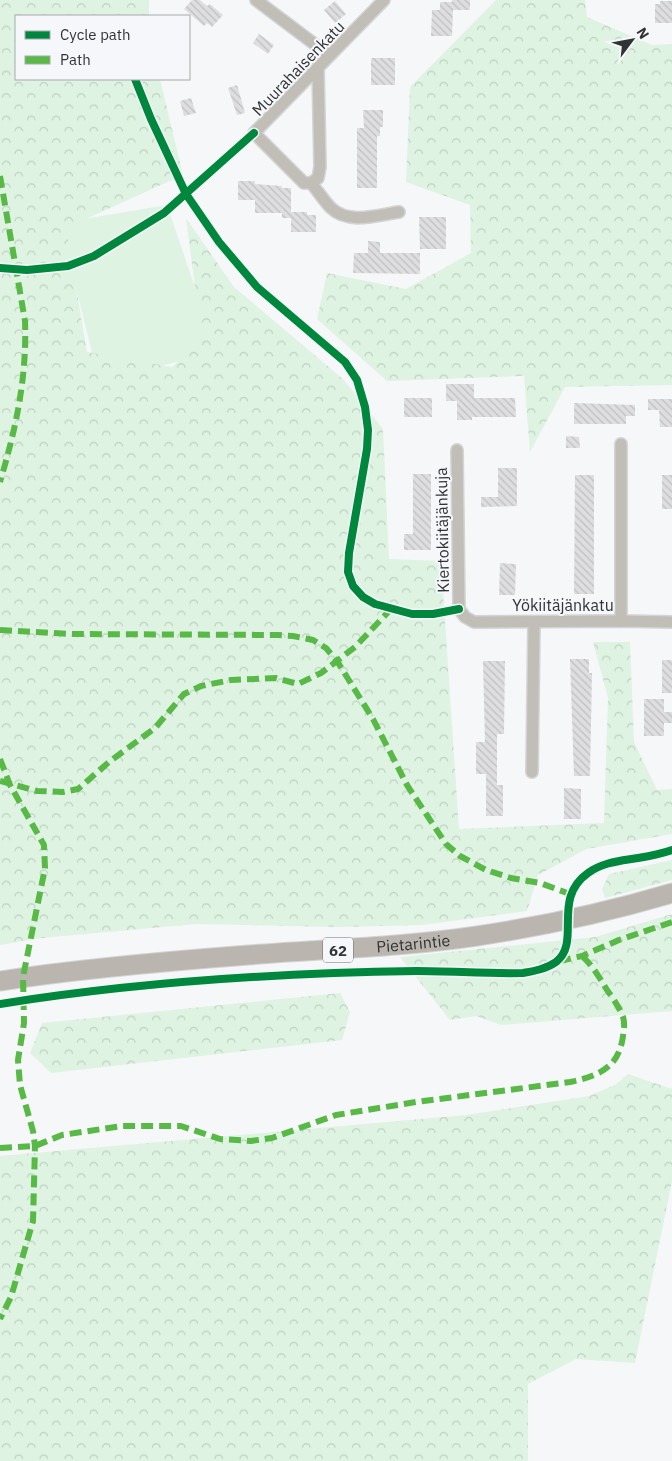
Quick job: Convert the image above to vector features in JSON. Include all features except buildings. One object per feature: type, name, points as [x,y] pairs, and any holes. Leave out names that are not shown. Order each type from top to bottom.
[{"type":"main road","name":"Pietarintie","points":[[0,981],[218,957],[362,948],[476,936],[594,914],[672,893]]},
{"type":"street","points":[[256,0],[329,56]]},
{"type":"street","name":"Muurahaisenkatu","points":[[384,0],[254,133],[304,183],[311,184],[332,209],[342,215],[355,218],[399,212]]},
{"type":"street","name":"Muurahaisenkatu","points":[[311,184],[318,178],[320,166],[318,68]]},
{"type":"street","points":[[621,444],[621,621]]},
{"type":"street","name":"Kiertokiitäjänkuja","points":[[456,450],[459,609]]},
{"type":"street","name":"Yökiitäjänkatu","points":[[459,609],[474,622],[672,622]]},
{"type":"street","points":[[532,772],[534,622]]},
{"type":"green space","points":[[0,0],[149,0],[149,15],[15,15],[15,80],[160,80],[183,175],[66,228],[87,352],[172,367],[202,341],[186,218],[234,287],[343,379],[383,429],[389,559],[441,561],[459,829],[604,823],[608,698],[593,642],[630,642],[634,742],[657,790],[672,789],[672,834],[586,849],[538,875],[527,911],[422,925],[341,927],[196,924],[41,938],[0,945]]},
{"type":"green space","points":[[496,0],[585,0],[587,17],[652,45],[672,44],[672,385],[565,387],[530,452],[524,376],[387,381],[317,319],[327,273],[406,289],[471,253],[470,205],[406,182],[410,87]]},
{"type":"green space","points":[[167,205],[214,343],[206,355],[103,380],[96,369],[60,223]]},
{"type":"green space","points":[[672,860],[672,880],[605,898],[602,889],[609,874]]},
{"type":"green space","points":[[672,914],[672,1011],[501,1025],[476,1016],[450,1020],[400,957],[595,937]]},
{"type":"green space","points":[[340,993],[350,1012],[342,1040],[51,1073],[30,1053],[42,1023]]},
{"type":"green space","points":[[628,1074],[672,1089],[672,1181],[635,1363],[576,1359],[528,1384],[528,1461],[0,1461],[0,1156],[466,1115],[589,1096],[615,1085]]},
{"type":"marked path","points":[[0,176],[25,321],[24,363],[19,403],[0,482]]},
{"type":"marked path","points":[[0,781],[37,791],[63,792],[78,789],[109,762],[155,728],[184,694],[201,686],[231,680],[276,678],[298,684],[321,673],[355,647],[392,608]]},
{"type":"marked path","points":[[0,630],[72,634],[278,635],[313,640],[326,648],[337,661],[373,719],[407,785],[446,844],[460,856],[486,870],[511,878],[540,883],[570,894]]},
{"type":"marked path","points":[[0,759],[10,785],[44,845],[45,868],[23,977],[24,1023],[18,1060],[20,1085],[33,1131],[35,1146],[33,1221],[11,1297],[0,1319]]},
{"type":"marked path","points":[[559,961],[582,956],[619,940],[672,922]]},
{"type":"marked path","points":[[0,1148],[35,1146],[62,1135],[122,1126],[181,1126],[220,1139],[251,1141],[272,1138],[336,1115],[416,1102],[570,1082],[590,1077],[606,1069],[617,1056],[621,1047],[624,1024],[623,1017],[616,1003],[596,972],[582,956]]},
{"type":"cycle path","points":[[135,80],[151,119],[186,194],[219,242],[257,287],[345,362],[357,380],[365,407],[368,430],[367,449],[349,553],[348,572],[353,586],[363,597],[375,604],[412,614],[433,614],[459,609]]},
{"type":"cycle path","points":[[0,268],[27,270],[68,266],[94,256],[164,213],[254,133]]},
{"type":"cycle path","points":[[0,1004],[103,990],[208,980],[312,974],[417,971],[523,973],[544,968],[556,962],[563,954],[567,943],[568,907],[571,895],[577,883],[588,873],[612,862],[651,856],[672,850]]}]
